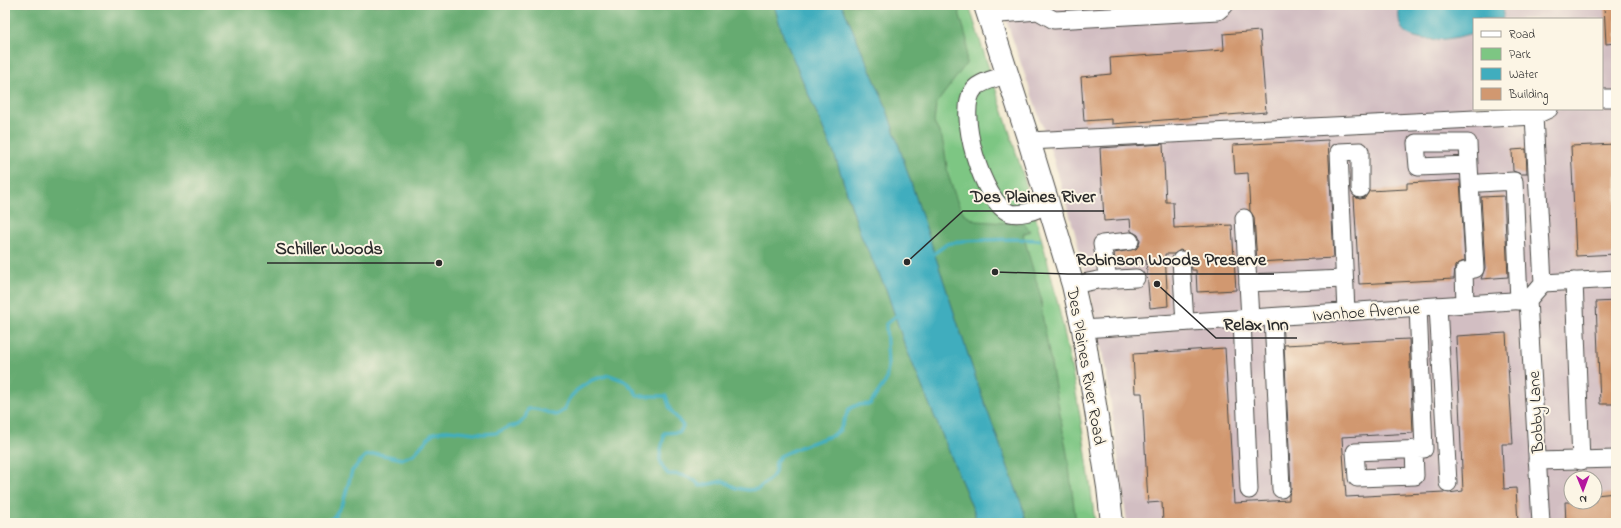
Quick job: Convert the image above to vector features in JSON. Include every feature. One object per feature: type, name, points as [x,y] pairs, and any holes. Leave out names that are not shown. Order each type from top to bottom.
[{"type":"main road","name":"Des Plaines River Road","points":[[986,10],[1030,140],[1073,285],[1084,329],[1112,523]]},
{"type":"street","points":[[986,10],[1038,8],[1054,20],[1218,11],[1225,5]]},
{"type":"street","points":[[1008,74],[975,87],[971,93],[968,111],[969,132],[973,152],[984,181],[1002,208],[1017,214],[1049,205]]},
{"type":"street","points":[[1603,98],[1616,98]]},
{"type":"street","points":[[1030,140],[1542,113],[1543,283]]},
{"type":"street","points":[[1346,312],[1340,152],[1360,151],[1360,189]]},
{"type":"street","points":[[1465,304],[1464,271],[1475,269],[1469,165]]},
{"type":"street","name":"Bobby Lane","points":[[1480,183],[1514,181],[1541,523]]},
{"type":"street","points":[[1244,218],[1248,283],[1246,318],[1249,490]]},
{"type":"street","points":[[1108,280],[1102,244],[1130,242]]},
{"type":"street","points":[[1181,260],[1185,322]]},
{"type":"street","points":[[1073,285],[1136,278]]},
{"type":"street","points":[[1248,283],[1344,279]]},
{"type":"street","points":[[1524,301],[1543,283],[1616,279]]},
{"type":"street","points":[[1574,281],[1581,461]]},
{"type":"street","name":"Ivanhoe Avenue","points":[[1084,329],[1524,301]]},
{"type":"street","points":[[1438,306],[1448,483]]},
{"type":"street","points":[[1414,449],[1424,449],[1418,307]]},
{"type":"street","points":[[1274,317],[1281,488]]},
{"type":"street","points":[[1537,461],[1616,459]]},
{"type":"shaded area","points":[[1001,5],[1616,5],[1616,523],[1127,523],[1107,376],[1091,298],[1075,233],[1052,154]]},
{"type":"green space","points":[[5,5],[774,5],[783,35],[835,156],[861,236],[886,289],[904,343],[975,514],[976,523],[5,523]]},
{"type":"green space","points":[[842,5],[969,5],[1040,233],[1058,304],[1080,413],[1095,523],[1026,523],[1024,511],[936,258],[885,104]]},
{"type":"green space","points":[[842,5],[957,5],[967,40],[966,64],[936,104],[934,123],[942,138],[948,175],[958,204],[965,215],[976,221],[1024,224],[1030,231],[1023,234],[1041,298],[1042,314],[1068,459],[1076,523],[1026,523],[1024,511],[978,385],[885,104]]},
{"type":"water","points":[[774,5],[842,5],[885,104],[978,385],[1024,511],[1026,523],[976,523],[975,514],[904,343],[886,289],[861,236],[835,156],[783,35]]},
{"type":"water","points":[[1399,5],[1504,5],[1503,18],[1473,18],[1473,33],[1447,39],[1432,40],[1410,35],[1404,32],[1401,27]]},
{"type":"building","points":[[1604,5],[1616,5],[1616,43],[1606,44]]},
{"type":"building","points":[[1260,31],[1266,112],[1112,124],[1112,119],[1084,121],[1081,77],[1111,74],[1110,58],[1224,50],[1223,34]]},
{"type":"building","points":[[1328,140],[1334,258],[1257,262],[1254,217],[1250,211],[1248,173],[1235,174],[1233,145]]},
{"type":"building","points":[[1163,144],[1166,202],[1173,202],[1174,228],[1232,225],[1236,290],[1197,292],[1196,270],[1192,270],[1191,259],[1188,253],[1180,250],[1174,254],[1165,254],[1168,306],[1150,308],[1146,260],[1115,262],[1114,253],[1136,249],[1140,240],[1138,235],[1131,231],[1130,219],[1104,221],[1100,148]]},
{"type":"building","points":[[1616,144],[1616,254],[1576,256],[1571,146]]},
{"type":"building","points":[[1526,149],[1527,174],[1521,174],[1513,171],[1512,150]]},
{"type":"building","points":[[1460,180],[1465,261],[1458,263],[1455,266],[1454,279],[1359,284],[1354,197],[1360,199],[1365,198],[1369,191],[1407,189],[1407,183]]},
{"type":"building","points":[[1504,196],[1508,277],[1481,279],[1485,268],[1481,197]]},
{"type":"building","points":[[1616,301],[1616,404],[1600,404],[1596,302]]},
{"type":"building","points":[[1506,333],[1513,444],[1502,444],[1504,489],[1516,488],[1518,523],[1163,523],[1162,502],[1148,503],[1142,393],[1135,393],[1133,354],[1225,348],[1234,503],[1289,500],[1291,489],[1284,345],[1409,339],[1413,433],[1342,437],[1346,497],[1449,493],[1463,491],[1456,336]]},
{"type":"building","points":[[1616,493],[1616,523],[1566,523],[1565,510],[1603,510],[1603,494]]},
{"type":"waterway","points":[[932,255],[947,244],[962,241],[1012,239],[1039,240]]},
{"type":"waterway","points":[[322,523],[333,518],[343,503],[352,471],[365,456],[378,454],[402,459],[414,454],[433,433],[449,430],[484,434],[496,433],[508,427],[518,425],[525,418],[528,409],[539,409],[556,415],[564,410],[568,400],[577,390],[592,380],[609,375],[625,381],[638,396],[666,396],[670,409],[683,426],[680,432],[664,433],[660,459],[663,468],[668,474],[686,476],[694,480],[700,486],[723,481],[736,488],[748,490],[758,489],[772,477],[775,472],[776,462],[780,456],[833,435],[840,430],[849,409],[857,405],[870,404],[886,381],[888,366],[886,324],[898,314]]},
{"type":"waterway","points":[[279,523],[292,523]]},
{"type":"place","name":"Des Plaines River","points":[[907,262]]},
{"type":"place","name":"Schiller Woods","points":[[439,263]]},
{"type":"place","name":"Robinson Woods Preserve","points":[[995,272]]},
{"type":"place","name":"Relax Inn","points":[[1157,284]]}]
